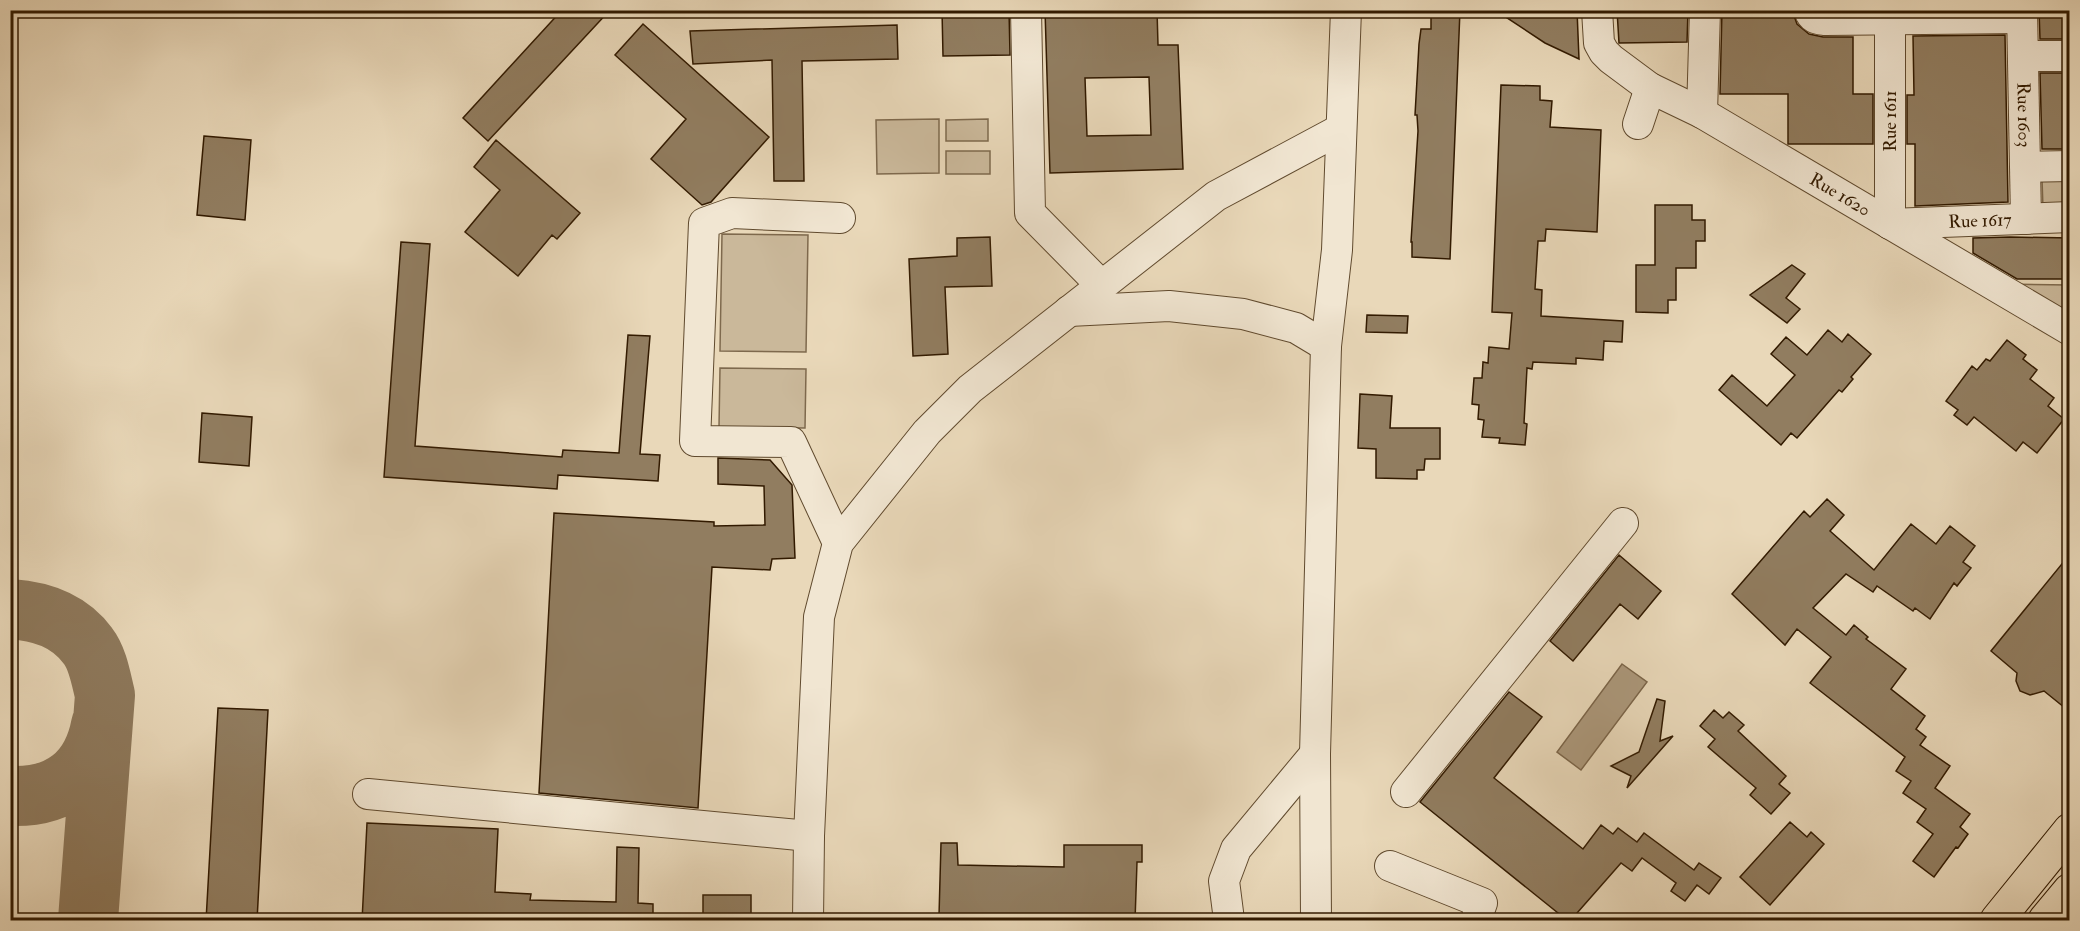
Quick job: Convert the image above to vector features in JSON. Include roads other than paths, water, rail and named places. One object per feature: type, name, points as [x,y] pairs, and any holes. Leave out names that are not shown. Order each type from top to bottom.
[{"type":"main road","points":[[1997,921],[2070,830]]},
{"type":"main road","points":[[2045,921],[2070,891]]},
{"type":"street","points":[[1026,10],[1030,213],[1102,286]]},
{"type":"street","points":[[1316,921],[1315,754],[1326,346],[1337,250],[1346,10]]},
{"type":"street","name":"Rue 1620","points":[[1597,10],[1599,43],[1604,52],[1650,88],[1702,114],[2070,330]]},
{"type":"street","points":[[1702,114],[1705,10]]},
{"type":"street","points":[[1809,10],[1811,16],[1816,19],[2022,14]]},
{"type":"street","name":"Rue 1603","points":[[2022,14],[2026,219]]},
{"type":"street","name":"Rue 1611","points":[[1890,19],[1890,224]]},
{"type":"street","points":[[2024,56],[2070,56]]},
{"type":"street","points":[[1638,124],[1650,88]]},
{"type":"street","points":[[808,921],[809,836],[819,617],[838,543],[927,432],[970,388],[1216,196],[1341,129]]},
{"type":"street","points":[[2026,166],[2070,166]]},
{"type":"street","points":[[838,543],[791,442],[695,441],[704,223],[732,213],[840,218]]},
{"type":"street","name":"Rue 1617","points":[[1890,224],[2070,217]]},
{"type":"street","points":[[1069,311],[1169,306],[1243,314],[1296,328],[1326,346]]},
{"type":"street","points":[[1406,792],[1623,523]]},
{"type":"street","points":[[1229,921],[1224,881],[1236,849],[1315,754]]},
{"type":"street","points":[[368,794],[809,836]]},
{"type":"street","points":[[1390,866],[1482,903],[1476,921]]}]
